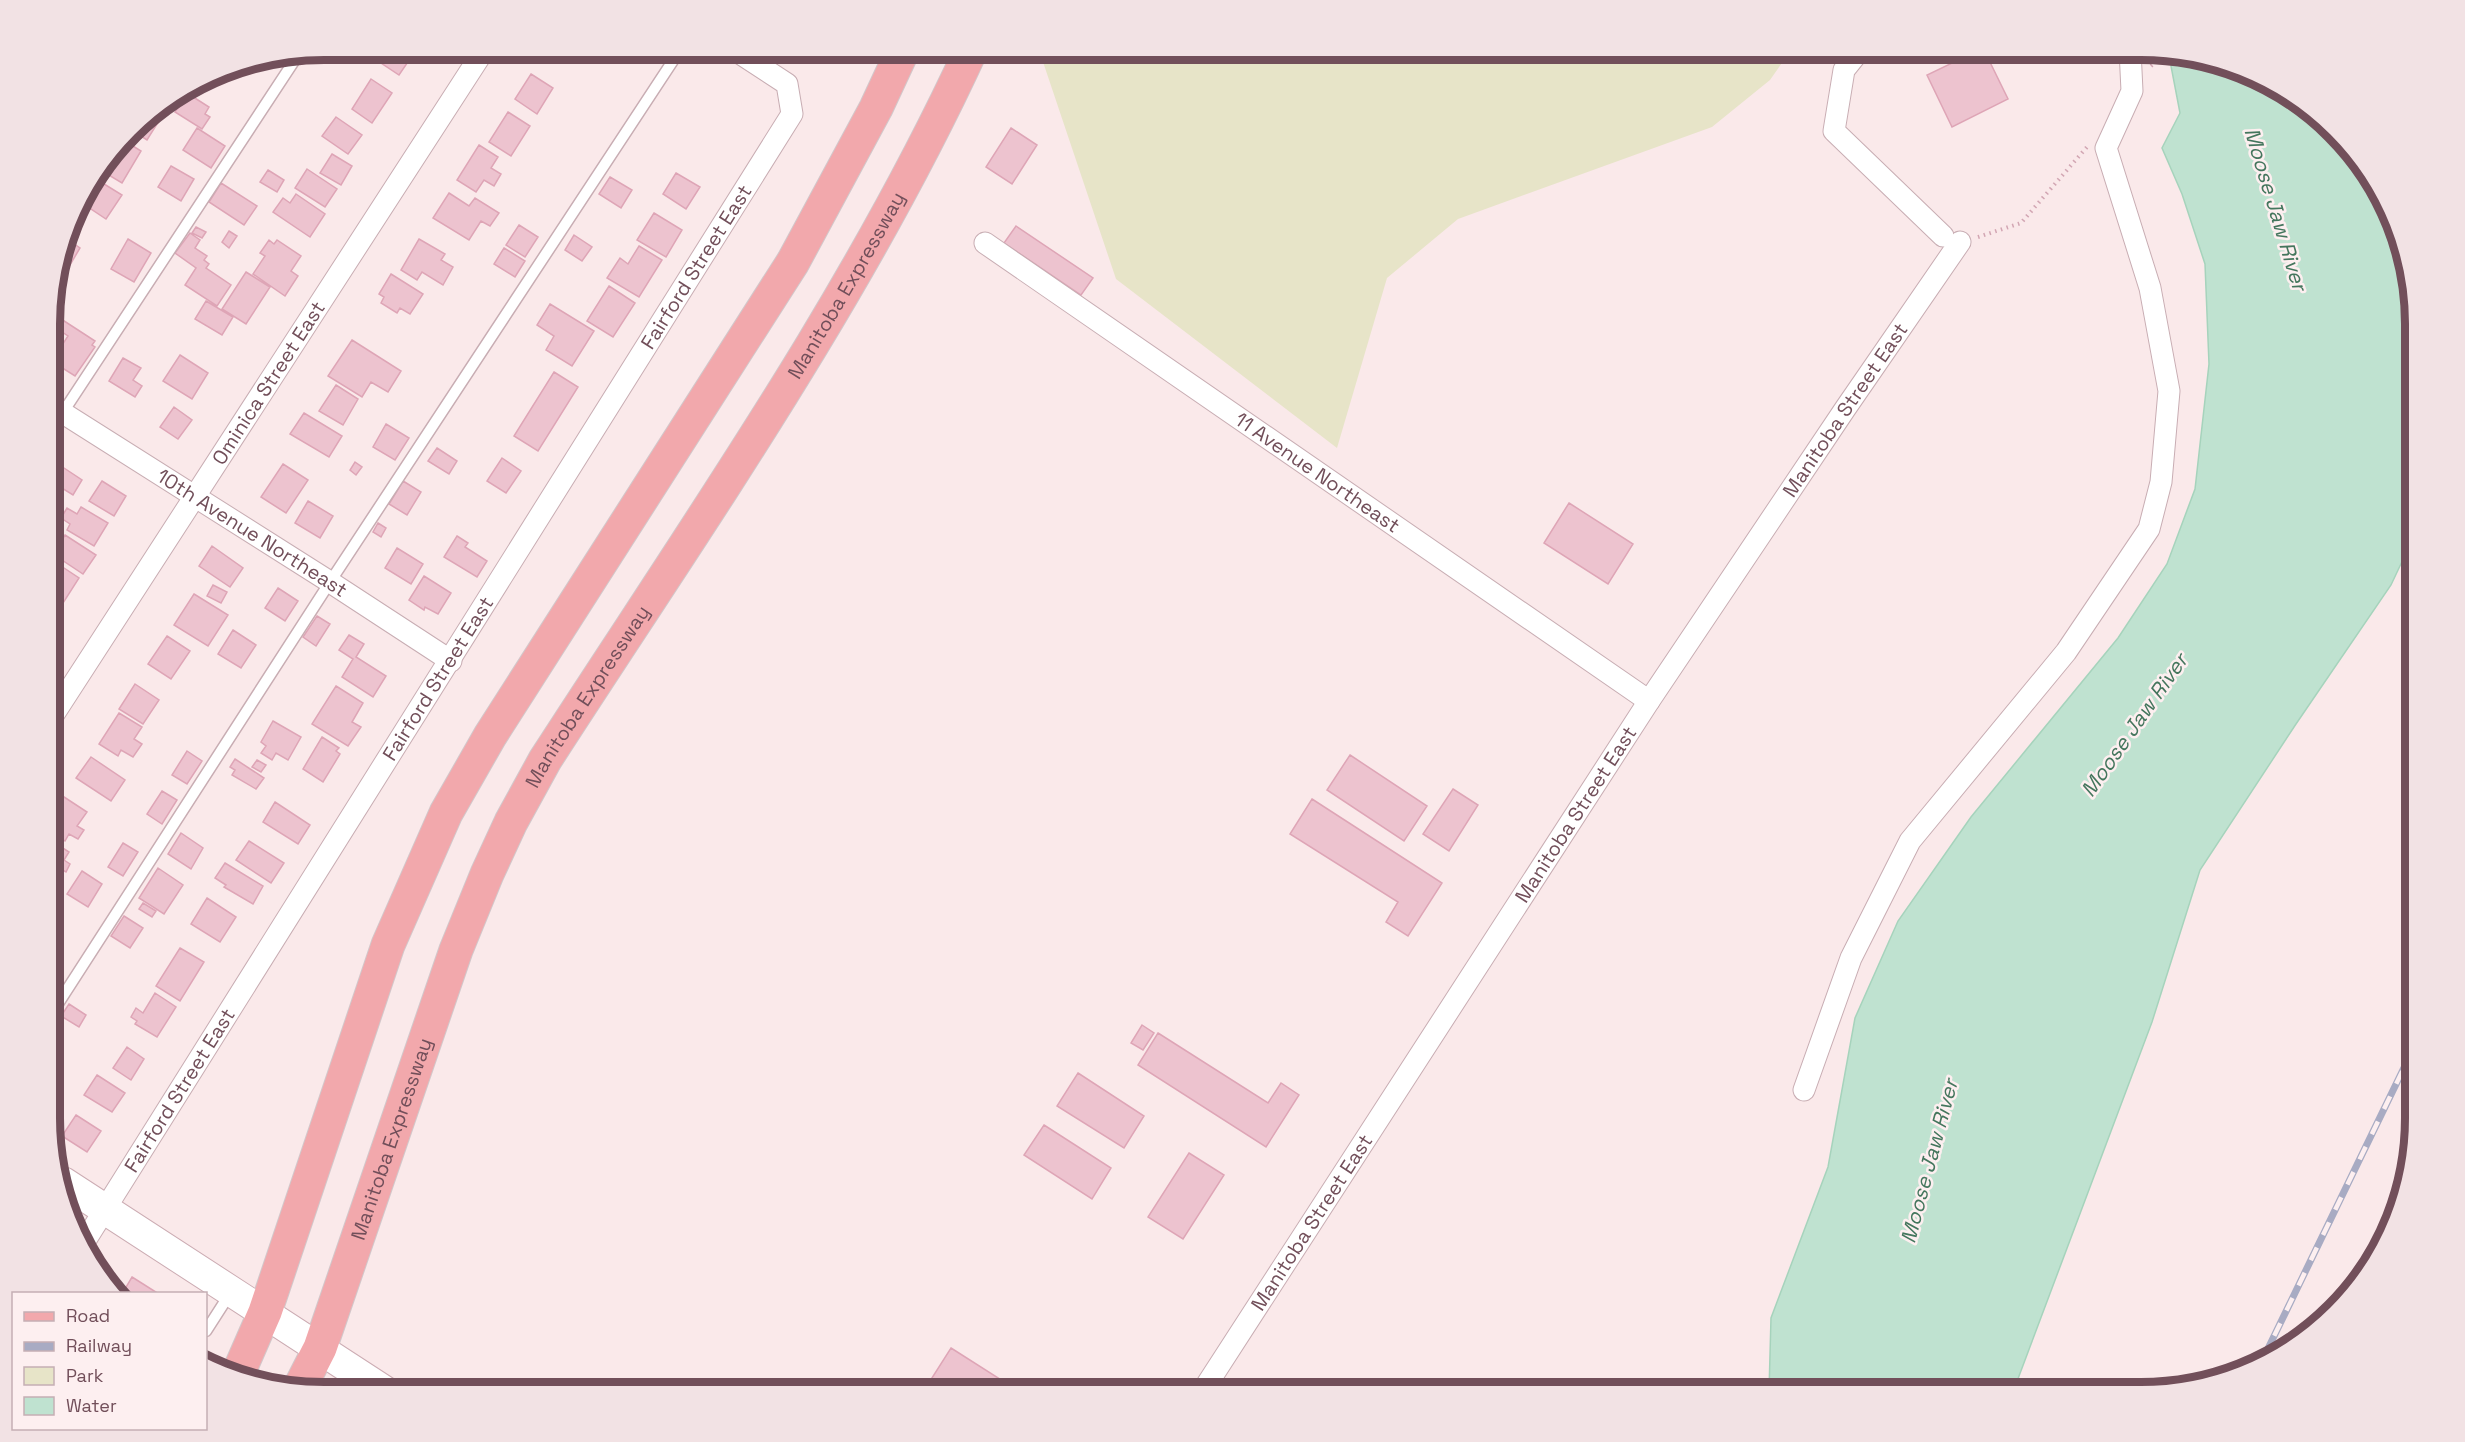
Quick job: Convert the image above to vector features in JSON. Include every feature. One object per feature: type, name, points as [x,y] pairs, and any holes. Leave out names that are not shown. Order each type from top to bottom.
[{"type":"main road","points":[[240,1368],[265,1312],[388,945],[446,813],[490,736],[793,262],[876,108],[898,60]]},
{"type":"main road","name":"Manitoba Expressway","points":[[303,1381],[320,1348],[456,950],[511,822],[545,760],[806,356],[883,226],[966,60]]},
{"type":"street","name":"Ominica Street East","points":[[60,705],[477,60]]},
{"type":"street","name":"Fairford Street East","points":[[88,1237],[792,114],[787,84],[750,60]]},
{"type":"street","points":[[1852,60],[1844,70],[1834,132],[1952,239]]},
{"type":"street","points":[[1804,1090],[1851,958],[1910,841],[2066,652],[2149,529],[2161,482],[2169,392],[2150,288],[2106,148],[2132,91],[2130,60]]},
{"type":"street","name":"Manitoba Street East","points":[[1208,1382],[1649,701],[1845,409],[1952,239]]},
{"type":"street","name":"11 Avenue Northeast","points":[[985,243],[1649,701]]},
{"type":"street","name":"10th Avenue Northeast","points":[[60,419],[194,496],[451,661]]},
{"type":"street","points":[[69,1186],[371,1382]]},
{"type":"lane","points":[[60,1001],[330,582],[673,60]]},
{"type":"lane","points":[[60,409],[293,62]]},
{"type":"lane","points":[[207,1329],[231,1292]]},
{"type":"path","points":[[2132,91],[2154,61]]},
{"type":"path","points":[[1952,239],[2021,223],[2090,144]]},
{"type":"green space","points":[[1042,60],[1784,60],[1770,80],[1712,127],[1458,219],[1387,278],[1337,448],[1116,279]]},
{"type":"water","name":"Moose Jaw River","points":[[2172,62],[2175,62],[2209,69],[2242,80],[2273,95],[2328,137],[2350,163],[2378,207],[2391,239],[2403,290],[2405,555],[2391,585],[2200,870],[2152,1022],[2017,1382],[1769,1382],[1771,1318],[1828,1167],[1855,1018],[1898,921],[1971,817],[2118,638],[2167,564],[2195,489],[2209,364],[2205,264],[2182,194],[2162,148],[2180,113],[2171,66]]},
{"type":"building","points":[[376,60],[409,60],[399,75]]},
{"type":"building","points":[[1958,60],[1989,60],[2008,99],[1952,127],[1927,75]]},
{"type":"building","points":[[531,74],[553,88],[537,114],[515,99]]},
{"type":"building","points":[[371,79],[392,93],[372,123],[352,109]]},
{"type":"building","points":[[191,96],[209,107],[205,114],[210,117],[202,129],[175,112],[181,103]]},
{"type":"building","points":[[508,112],[530,126],[511,156],[489,142]]},
{"type":"building","points":[[162,116],[162,116],[147,140],[139,135]]},
{"type":"building","points":[[336,117],[362,135],[348,154],[322,136]]},
{"type":"building","points":[[197,128],[225,146],[211,168],[183,150]]},
{"type":"building","points":[[1011,128],[1037,145],[1012,184],[986,167]]},
{"type":"building","points":[[131,145],[141,151],[122,183],[107,174]]},
{"type":"building","points":[[479,145],[498,157],[491,168],[501,174],[494,186],[484,180],[476,192],[457,180]]},
{"type":"building","points":[[332,154],[352,166],[341,185],[320,173]]},
{"type":"building","points":[[171,166],[194,179],[181,201],[158,187]]},
{"type":"building","points":[[307,169],[337,189],[325,207],[295,188]]},
{"type":"building","points":[[268,170],[284,180],[277,192],[260,182]]},
{"type":"building","points":[[676,173],[700,187],[686,209],[663,194]]},
{"type":"building","points":[[610,177],[632,190],[621,208],[599,194]]},
{"type":"building","points":[[102,183],[122,195],[106,219],[87,207]]},
{"type":"building","points":[[221,183],[257,206],[244,225],[209,202]]},
{"type":"building","points":[[449,193],[469,206],[475,198],[499,213],[490,226],[481,221],[469,240],[433,218]]},
{"type":"building","points":[[296,194],[325,214],[310,237],[273,212],[283,198],[290,203]]},
{"type":"building","points":[[654,213],[682,230],[666,257],[637,240]]},
{"type":"building","points":[[519,225],[538,237],[525,257],[506,245]]},
{"type":"building","points":[[1016,226],[1093,278],[1081,295],[1004,243]]},
{"type":"building","points":[[196,227],[206,232],[202,238],[192,233]]},
{"type":"building","points":[[229,231],[237,236],[229,248],[222,242]]},
{"type":"building","points":[[190,233],[200,240],[195,248],[207,256],[204,260],[209,264],[206,268],[231,285],[217,306],[185,285],[196,268],[175,253]]},
{"type":"building","points":[[574,235],[592,247],[582,261],[565,250]]},
{"type":"building","points":[[128,239],[151,253],[134,282],[111,269]]},
{"type":"building","points":[[419,239],[445,254],[441,260],[453,267],[443,285],[422,272],[417,280],[401,270]]},
{"type":"building","points":[[269,240],[274,244],[277,240],[301,256],[291,271],[298,276],[285,296],[253,274],[265,256],[260,253]]},
{"type":"building","points":[[73,243],[80,248],[70,265],[67,263]]},
{"type":"building","points":[[639,246],[662,260],[639,297],[607,278],[620,258],[628,264]]},
{"type":"building","points":[[504,248],[525,261],[515,277],[494,264]]},
{"type":"building","points":[[246,272],[270,287],[246,324],[222,309]]},
{"type":"building","points":[[391,274],[423,294],[410,314],[400,308],[397,313],[381,303],[384,297],[379,294]]},
{"type":"building","points":[[609,286],[635,303],[613,337],[587,321]]},
{"type":"building","points":[[206,301],[233,317],[222,335],[195,319]]},
{"type":"building","points":[[550,304],[594,331],[572,366],[546,350],[554,336],[537,325]]},
{"type":"building","points":[[60,319],[95,341],[92,345],[95,347],[75,376],[60,367],[62,356],[60,348],[68,336],[60,331]]},
{"type":"building","points":[[352,340],[401,371],[388,392],[371,382],[362,397],[328,376]]},
{"type":"building","points":[[180,355],[208,373],[192,399],[163,381]]},
{"type":"building","points":[[123,358],[141,368],[133,380],[142,386],[135,397],[109,381]]},
{"type":"building","points":[[554,372],[578,387],[538,451],[514,436]]},
{"type":"building","points":[[336,385],[358,399],[343,425],[319,411]]},
{"type":"building","points":[[174,407],[192,420],[178,439],[160,427]]},
{"type":"building","points":[[304,413],[342,436],[329,457],[290,434]]},
{"type":"building","points":[[386,424],[409,438],[395,460],[373,447]]},
{"type":"building","points":[[437,448],[457,461],[449,474],[428,461]]},
{"type":"building","points":[[502,458],[521,471],[506,493],[487,481]]},
{"type":"building","points":[[355,462],[362,467],[356,475],[350,470]]},
{"type":"building","points":[[283,464],[308,480],[286,513],[261,497]]},
{"type":"building","points":[[61,466],[82,480],[73,495],[60,487]]},
{"type":"building","points":[[102,481],[126,496],[114,516],[89,501]]},
{"type":"building","points":[[403,481],[421,492],[407,515],[389,504]]},
{"type":"building","points":[[308,501],[333,516],[320,538],[295,523]]},
{"type":"building","points":[[1569,503],[1633,544],[1608,584],[1544,543]]},
{"type":"building","points":[[81,507],[108,523],[94,546],[67,530],[70,524],[61,518],[67,508],[77,514]]},
{"type":"building","points":[[378,523],[386,528],[381,537],[373,532]]},
{"type":"building","points":[[65,535],[96,555],[83,574],[60,559],[60,543]]},
{"type":"building","points":[[457,536],[468,543],[465,547],[487,561],[477,577],[444,557]]},
{"type":"building","points":[[212,546],[243,568],[230,587],[199,566]]},
{"type":"building","points":[[397,548],[423,564],[411,584],[385,568]]},
{"type":"building","points":[[60,565],[79,578],[60,608]]},
{"type":"building","points":[[424,576],[451,593],[438,614],[425,607],[424,610],[409,600]]},
{"type":"building","points":[[213,585],[227,592],[221,603],[207,596]]},
{"type":"building","points":[[278,588],[298,601],[285,621],[265,608]]},
{"type":"building","points":[[194,594],[228,615],[208,646],[174,625]]},
{"type":"building","points":[[317,616],[330,624],[316,646],[303,637]]},
{"type":"building","points":[[233,630],[256,645],[241,668],[218,654]]},
{"type":"building","points":[[349,635],[364,644],[356,657],[386,676],[373,697],[342,677],[353,659],[339,650]]},
{"type":"building","points":[[167,636],[190,651],[171,679],[148,664]]},
{"type":"building","points":[[135,684],[159,700],[143,724],[119,709]]},
{"type":"building","points":[[336,686],[363,703],[352,722],[361,727],[348,746],[312,724]]},
{"type":"building","points":[[119,713],[142,727],[134,739],[142,744],[133,757],[121,750],[118,756],[99,744]]},
{"type":"building","points":[[273,721],[301,737],[288,760],[276,753],[272,760],[261,753],[266,746],[261,742]]},
{"type":"building","points":[[322,737],[339,748],[336,751],[340,754],[323,782],[303,769]]},
{"type":"building","points":[[187,751],[202,761],[187,784],[172,775]]},
{"type":"building","points":[[1350,755],[1427,806],[1404,841],[1327,790]]},
{"type":"building","points":[[91,757],[125,780],[111,801],[76,778]]},
{"type":"building","points":[[235,759],[264,778],[256,789],[232,775],[235,770],[230,767]]},
{"type":"building","points":[[257,760],[266,765],[261,772],[252,767]]},
{"type":"building","points":[[1453,789],[1478,805],[1449,851],[1423,834]]},
{"type":"building","points":[[162,791],[177,800],[162,824],[147,814]]},
{"type":"building","points":[[61,795],[87,812],[77,826],[84,830],[78,839],[69,834],[65,841],[60,838]]},
{"type":"building","points":[[1312,799],[1442,883],[1408,936],[1386,922],[1398,902],[1290,834]]},
{"type":"building","points":[[275,802],[310,825],[298,844],[263,822]]},
{"type":"building","points":[[181,833],[203,848],[191,869],[168,854]]},
{"type":"building","points":[[249,841],[284,863],[271,883],[236,860]]},
{"type":"building","points":[[123,843],[138,852],[123,876],[108,867]]},
{"type":"building","points":[[60,846],[69,852],[64,860],[70,864],[66,872],[60,869]]},
{"type":"building","points":[[225,863],[263,886],[253,904],[224,887],[226,885],[215,878]]},
{"type":"building","points":[[158,868],[183,885],[164,914],[139,898]]},
{"type":"building","points":[[82,871],[102,884],[88,907],[67,894]]},
{"type":"building","points":[[207,898],[236,917],[220,942],[191,924]]},
{"type":"building","points":[[143,903],[156,911],[152,917],[139,909]]},
{"type":"building","points":[[124,916],[143,928],[130,948],[111,936]]},
{"type":"building","points":[[180,948],[204,962],[180,1001],[156,986]]},
{"type":"building","points":[[155,993],[176,1007],[157,1037],[135,1024],[137,1021],[131,1017],[136,1008],[143,1013]]},
{"type":"building","points":[[69,1004],[86,1015],[79,1027],[61,1016]]},
{"type":"building","points":[[1142,1025],[1154,1033],[1143,1050],[1131,1043]]},
{"type":"building","points":[[1158,1033],[1268,1103],[1281,1083],[1299,1095],[1266,1147],[1138,1065]]},
{"type":"building","points":[[127,1047],[144,1059],[131,1080],[113,1068]]},
{"type":"building","points":[[1078,1073],[1144,1116],[1124,1148],[1057,1106]]},
{"type":"building","points":[[97,1075],[125,1093],[112,1112],[84,1095]]},
{"type":"building","points":[[76,1115],[101,1131],[87,1152],[62,1136]]},
{"type":"building","points":[[1044,1125],[1111,1168],[1092,1199],[1024,1155]]},
{"type":"building","points":[[1189,1153],[1224,1175],[1183,1239],[1148,1217]]},
{"type":"building","points":[[132,1277],[156,1292],[126,1292],[124,1290]]},
{"type":"building","points":[[951,1348],[1004,1382],[929,1382]]},
{"type":"railway","points":[[2267,1350],[2405,1066]]}]
